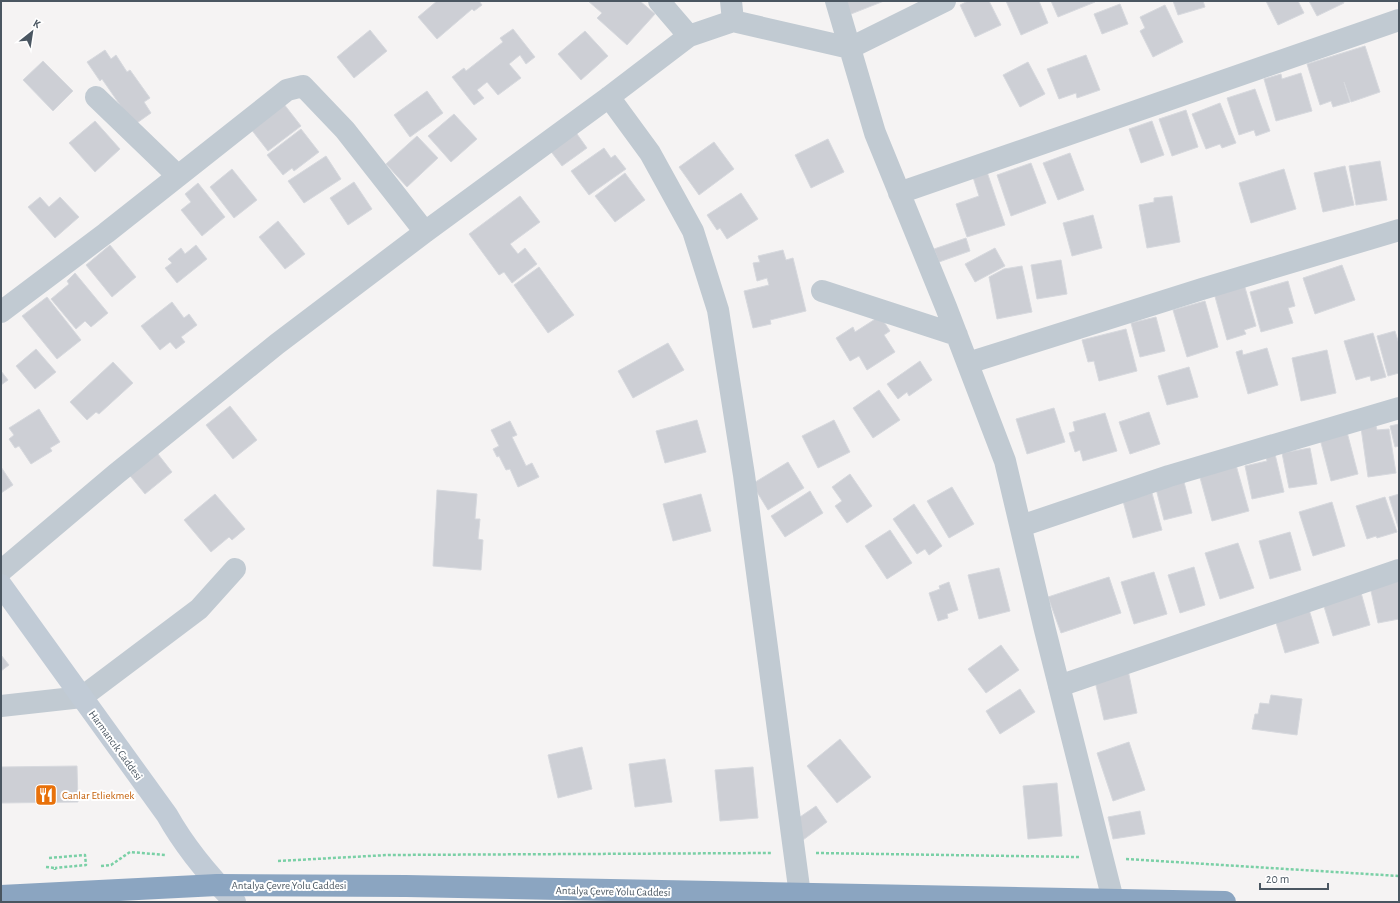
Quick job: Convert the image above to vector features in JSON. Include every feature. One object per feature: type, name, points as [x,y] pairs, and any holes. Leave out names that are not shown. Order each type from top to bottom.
[{"type":"highway","name":"Antalya Çevre Yolu Caddesi","points":[[1,896],[217,885],[406,886],[1225,902]]},
{"type":"street","points":[[659,1],[689,36]]},
{"type":"street","points":[[836,1],[875,133],[957,335],[1005,461],[1059,686],[1113,900]]},
{"type":"street","points":[[1,572],[116,474],[277,344],[689,36],[732,11],[850,48],[945,1]]},
{"type":"street","points":[[899,193],[1399,20]]},
{"type":"street","points":[[1,312],[106,233],[287,90],[303,86],[345,130],[425,232]]},
{"type":"street","points":[[96,97],[178,176]]},
{"type":"street","points":[[609,97],[650,153],[693,232],[718,310],[744,476],[800,894]]},
{"type":"street","points":[[968,363],[1202,289],[1399,230]]},
{"type":"street","points":[[822,291],[957,335]]},
{"type":"street","points":[[1021,526],[1169,476],[1399,408]]},
{"type":"street","points":[[1,706],[82,697],[199,609],[235,569]]},
{"type":"street","points":[[1059,686],[1399,570]]},
{"type":"street","name":"Harmancık Caddesi","points":[[1,585],[167,815],[178,835],[217,885],[235,902]]},
{"type":"path","points":[[95,867],[111,865],[130,852],[196,858]]},
{"type":"path","points":[[273,861],[388,855],[795,852],[1103,858],[1399,876]]},
{"type":"path","points":[[49,858],[85,855],[86,865],[55,868]]},
{"type":"path","points":[[48,872],[87,868]]},
{"type":"building","points":[[437,1],[479,1],[482,5],[474,11],[472,9],[437,39],[418,17]]},
{"type":"building","points":[[588,1],[640,1],[655,14],[627,45],[597,18],[602,13]]},
{"type":"building","points":[[845,1],[884,1],[851,14]]},
{"type":"building","points":[[968,1],[989,1],[1001,25],[975,37],[960,5]]},
{"type":"building","points":[[1006,1],[1039,1],[1048,23],[1021,35]]},
{"type":"building","points":[[1051,1],[1094,1],[1095,2],[1058,17]]},
{"type":"building","points":[[1173,1],[1203,1],[1205,7],[1178,15]]},
{"type":"building","points":[[1266,1],[1298,1],[1304,13],[1278,25]]},
{"type":"building","points":[[1309,1],[1343,1],[1344,3],[1317,16]]},
{"type":"building","points":[[1120,4],[1128,24],[1102,34],[1094,14]]},
{"type":"building","points":[[1165,5],[1183,42],[1153,57],[1140,31],[1145,28],[1140,17]]},
{"type":"building","points":[[513,29],[535,57],[526,64],[520,55],[509,64],[521,78],[498,95],[487,82],[477,90],[484,98],[474,105],[452,77],[464,68],[466,71],[503,42],[500,38]]},
{"type":"building","points":[[370,30],[387,51],[354,78],[337,57]]},
{"type":"building","points":[[585,31],[608,56],[581,80],[558,54]]},
{"type":"building","points":[[1365,46],[1380,92],[1351,102],[1344,82],[1350,102],[1333,107],[1331,101],[1320,105],[1307,64]]},
{"type":"building","points":[[105,50],[111,59],[116,55],[127,72],[130,70],[150,98],[144,102],[151,113],[134,125],[102,79],[100,81],[87,62]]},
{"type":"building","points":[[1086,55],[1100,90],[1077,98],[1076,93],[1059,99],[1047,69]]},
{"type":"building","points":[[43,61],[73,91],[53,111],[23,80]]},
{"type":"building","points":[[1028,62],[1045,94],[1020,107],[1003,75]]},
{"type":"building","points":[[1301,73],[1312,111],[1276,121],[1264,79],[1281,74],[1282,79]]},
{"type":"building","points":[[1255,89],[1270,131],[1256,136],[1254,130],[1239,135],[1227,98]]},
{"type":"building","points":[[427,91],[443,113],[410,137],[394,115]]},
{"type":"building","points":[[280,99],[301,126],[268,151],[247,124]]},
{"type":"building","points":[[1220,103],[1236,143],[1222,148],[1220,144],[1206,149],[1192,114]]},
{"type":"building","points":[[1186,110],[1198,147],[1172,156],[1159,119]]},
{"type":"building","points":[[454,114],[477,139],[451,162],[428,136]]},
{"type":"building","points":[[95,121],[120,149],[95,172],[69,143]]},
{"type":"building","points":[[1152,121],[1164,155],[1141,163],[1129,129]]},
{"type":"building","points":[[572,127],[587,148],[562,166],[546,145]]},
{"type":"building","points":[[301,129],[319,152],[294,171],[292,168],[283,175],[267,155]]},
{"type":"building","points":[[417,136],[438,158],[407,187],[386,164]]},
{"type":"building","points":[[828,139],[844,172],[811,188],[795,155]]},
{"type":"building","points":[[714,142],[734,169],[699,195],[679,167]]},
{"type":"building","points":[[604,148],[611,158],[615,155],[626,169],[589,195],[571,171]]},
{"type":"building","points":[[1070,153],[1084,190],[1058,200],[1043,163]]},
{"type":"building","points":[[326,156],[341,179],[304,203],[288,181]]},
{"type":"building","points":[[1380,161],[1387,200],[1356,205],[1349,166]]},
{"type":"building","points":[[1031,163],[1046,203],[1011,216],[997,175]]},
{"type":"building","points":[[985,166],[1005,225],[967,237],[956,204],[979,196],[971,171]]},
{"type":"building","points":[[1345,166],[1354,205],[1323,212],[1314,173]]},
{"type":"building","points":[[232,169],[257,200],[234,218],[210,187]]},
{"type":"building","points":[[1284,169],[1296,209],[1251,223],[1239,183]]},
{"type":"building","points":[[625,173],[645,200],[615,222],[595,196]]},
{"type":"building","points":[[354,182],[372,209],[348,225],[330,198]]},
{"type":"building","points":[[198,183],[225,217],[202,236],[181,210],[191,202],[185,194]]},
{"type":"building","points":[[741,193],[758,219],[727,239],[720,228],[717,230],[707,215]]},
{"type":"building","points":[[520,196],[540,222],[510,244],[518,254],[525,248],[537,264],[512,283],[504,272],[499,275],[469,234]]},
{"type":"building","points":[[1172,196],[1180,242],[1147,248],[1139,205],[1154,202],[1154,198]]},
{"type":"building","points":[[40,197],[49,207],[60,197],[79,217],[55,238],[28,207]]},
{"type":"building","points":[[1093,215],[1102,248],[1072,256],[1063,223]]},
{"type":"building","points":[[278,221],[305,254],[285,269],[259,237]]},
{"type":"building","points":[[966,238],[970,251],[939,262],[934,249]]},
{"type":"building","points":[[110,245],[136,277],[112,297],[86,265]]},
{"type":"building","points":[[196,245],[207,259],[177,283],[165,268],[172,263],[168,259],[181,248],[185,254]]},
{"type":"building","points":[[995,248],[1005,266],[975,282],[965,264]]},
{"type":"building","points":[[783,250],[786,260],[793,258],[806,311],[770,320],[771,324],[753,328],[744,291],[769,285],[767,278],[757,281],[753,263],[760,262],[758,256]]},
{"type":"building","points":[[1061,260],[1067,294],[1037,299],[1031,265]]},
{"type":"building","points":[[1342,265],[1355,300],[1315,314],[1303,278]]},
{"type":"building","points":[[1022,266],[1032,312],[997,319],[989,277],[1004,269]]},
{"type":"building","points":[[539,267],[574,315],[548,333],[514,285]]},
{"type":"building","points":[[75,273],[108,313],[91,327],[85,321],[76,329],[51,299],[69,284],[67,281]]},
{"type":"building","points":[[1288,281],[1295,306],[1288,308],[1293,323],[1261,332],[1250,292]]},
{"type":"building","points":[[1244,284],[1256,326],[1244,330],[1246,334],[1227,340],[1214,293]]},
{"type":"building","points":[[47,297],[81,340],[57,359],[22,316]]},
{"type":"building","points":[[1205,301],[1218,347],[1187,357],[1173,310]]},
{"type":"building","points":[[172,302],[184,318],[189,314],[197,325],[181,337],[185,342],[176,349],[170,342],[160,350],[141,326]]},
{"type":"building","points":[[880,316],[890,331],[884,335],[895,352],[867,370],[859,356],[850,361],[836,338],[853,327],[855,332]]},
{"type":"building","points":[[1156,317],[1165,351],[1140,357],[1131,323]]},
{"type":"building","points":[[1126,329],[1137,371],[1099,381],[1094,361],[1088,362],[1082,340]]},
{"type":"building","points":[[1395,331],[1399,344],[1399,373],[1388,376],[1377,336]]},
{"type":"building","points":[[1373,333],[1386,377],[1371,381],[1370,376],[1356,380],[1344,341]]},
{"type":"building","points":[[668,343],[684,370],[633,398],[618,371]]},
{"type":"building","points":[[1267,348],[1278,385],[1248,394],[1236,352],[1242,350],[1243,355]]},
{"type":"building","points":[[36,349],[56,372],[35,389],[16,366]]},
{"type":"building","points":[[1327,350],[1336,393],[1301,401],[1292,358]]},
{"type":"building","points":[[920,361],[932,380],[909,396],[907,392],[898,399],[887,384]]},
{"type":"building","points":[[113,362],[133,383],[99,414],[96,412],[87,420],[70,402]]},
{"type":"building","points":[[1189,367],[1198,397],[1167,405],[1158,376]]},
{"type":"building","points":[[1,371],[8,380],[1,385]]},
{"type":"building","points":[[879,390],[900,420],[873,438],[853,408]]},
{"type":"building","points":[[230,406],[257,440],[233,459],[206,425]]},
{"type":"building","points":[[1054,408],[1065,442],[1027,454],[1016,419]]},
{"type":"building","points":[[39,409],[60,442],[50,448],[52,451],[31,464],[19,446],[15,448],[9,439],[14,435],[9,428]]},
{"type":"building","points":[[1149,412],[1160,444],[1130,454],[1119,422]]},
{"type":"building","points":[[1105,413],[1117,451],[1083,461],[1080,450],[1075,452],[1069,433],[1075,431],[1073,422]]},
{"type":"building","points":[[697,420],[706,452],[665,463],[656,431]]},
{"type":"building","points":[[834,420],[850,452],[818,468],[802,436]]},
{"type":"building","points":[[510,421],[517,435],[512,437],[526,466],[532,463],[539,477],[518,487],[510,469],[506,470],[499,456],[497,457],[493,449],[499,446],[491,430]]},
{"type":"building","points":[[1399,424],[1399,446],[1395,447],[1390,426]]},
{"type":"building","points":[[1376,426],[1377,430],[1389,429],[1396,473],[1368,477],[1361,428]]},
{"type":"building","points":[[1347,432],[1358,474],[1331,481],[1320,439]]},
{"type":"building","points":[[1310,448],[1317,484],[1289,488],[1282,453]]},
{"type":"building","points":[[154,449],[172,472],[145,494],[127,472]]},
{"type":"building","points":[[1274,450],[1284,492],[1252,499],[1245,466],[1267,461],[1265,452]]},
{"type":"building","points":[[788,462],[804,488],[768,510],[752,484]]},
{"type":"building","points":[[1236,465],[1249,511],[1212,521],[1199,474]]},
{"type":"building","points":[[1,467],[13,485],[1,493]]},
{"type":"building","points":[[850,474],[872,506],[847,523],[835,506],[842,501],[832,487]]},
{"type":"building","points":[[1183,478],[1192,513],[1164,520],[1155,485]]},
{"type":"building","points":[[952,487],[974,524],[949,538],[927,501]]},
{"type":"building","points":[[437,490],[477,494],[475,519],[480,519],[478,539],[483,540],[481,570],[433,566]]},
{"type":"building","points":[[810,491],[823,513],[785,537],[771,516]]},
{"type":"building","points":[[1152,493],[1162,530],[1133,538],[1123,501]]},
{"type":"building","points":[[215,494],[245,529],[232,540],[229,537],[211,552],[184,520]]},
{"type":"building","points":[[701,494],[711,531],[673,541],[663,504]]},
{"type":"building","points":[[1399,494],[1399,530],[1389,497]]},
{"type":"building","points":[[1385,497],[1397,532],[1377,538],[1376,536],[1367,539],[1356,506]]},
{"type":"building","points":[[1332,502],[1345,546],[1313,556],[1299,512]]},
{"type":"building","points":[[914,504],[942,546],[929,555],[925,549],[917,554],[893,519]]},
{"type":"building","points":[[890,530],[912,563],[887,579],[865,546]]},
{"type":"building","points":[[1290,532],[1301,570],[1270,579],[1259,541]]},
{"type":"building","points":[[1238,543],[1254,588],[1220,599],[1205,553]]},
{"type":"building","points":[[1194,567],[1205,605],[1180,613],[1168,575]]},
{"type":"building","points":[[999,568],[1010,611],[979,619],[968,575]]},
{"type":"building","points":[[1154,572],[1167,614],[1134,624],[1121,582]]},
{"type":"building","points":[[1109,577],[1121,613],[1061,633],[1048,597]]},
{"type":"building","points":[[1399,577],[1399,619],[1378,623],[1369,582]]},
{"type":"building","points":[[949,582],[958,610],[947,614],[948,618],[938,621],[929,593],[940,589],[939,586]]},
{"type":"building","points":[[1360,589],[1370,625],[1333,636],[1322,600]]},
{"type":"building","points":[[1308,606],[1319,643],[1285,653],[1274,616]]},
{"type":"building","points":[[1001,645],[1019,670],[986,693],[968,669]]},
{"type":"building","points":[[1,655],[9,665],[1,671]]},
{"type":"building","points":[[1128,670],[1137,713],[1104,720],[1094,677]]},
{"type":"building","points":[[1020,689],[1035,712],[1000,734],[986,711]]},
{"type":"building","points":[[1271,695],[1302,699],[1297,735],[1252,729],[1255,714],[1258,714],[1260,703],[1269,704]]},
{"type":"building","points":[[840,739],[871,777],[837,803],[807,766]]},
{"type":"building","points":[[1129,742],[1145,790],[1113,801],[1097,753]]},
{"type":"building","points":[[582,747],[592,789],[558,798],[548,755]]},
{"type":"building","points":[[665,759],[672,802],[635,807],[629,764]]},
{"type":"building","points":[[77,766],[78,802],[1,803],[1,767]]},
{"type":"building","points":[[753,767],[758,818],[720,821],[715,770]]},
{"type":"building","points":[[1057,783],[1062,836],[1028,839],[1023,786]]},
{"type":"building","points":[[816,806],[827,822],[803,840],[794,821]]},
{"type":"building","points":[[1140,811],[1145,834],[1113,839],[1108,817]]},
{"type":"place","name":"Canlar Etliekmek","points":[[46,795]]}]
